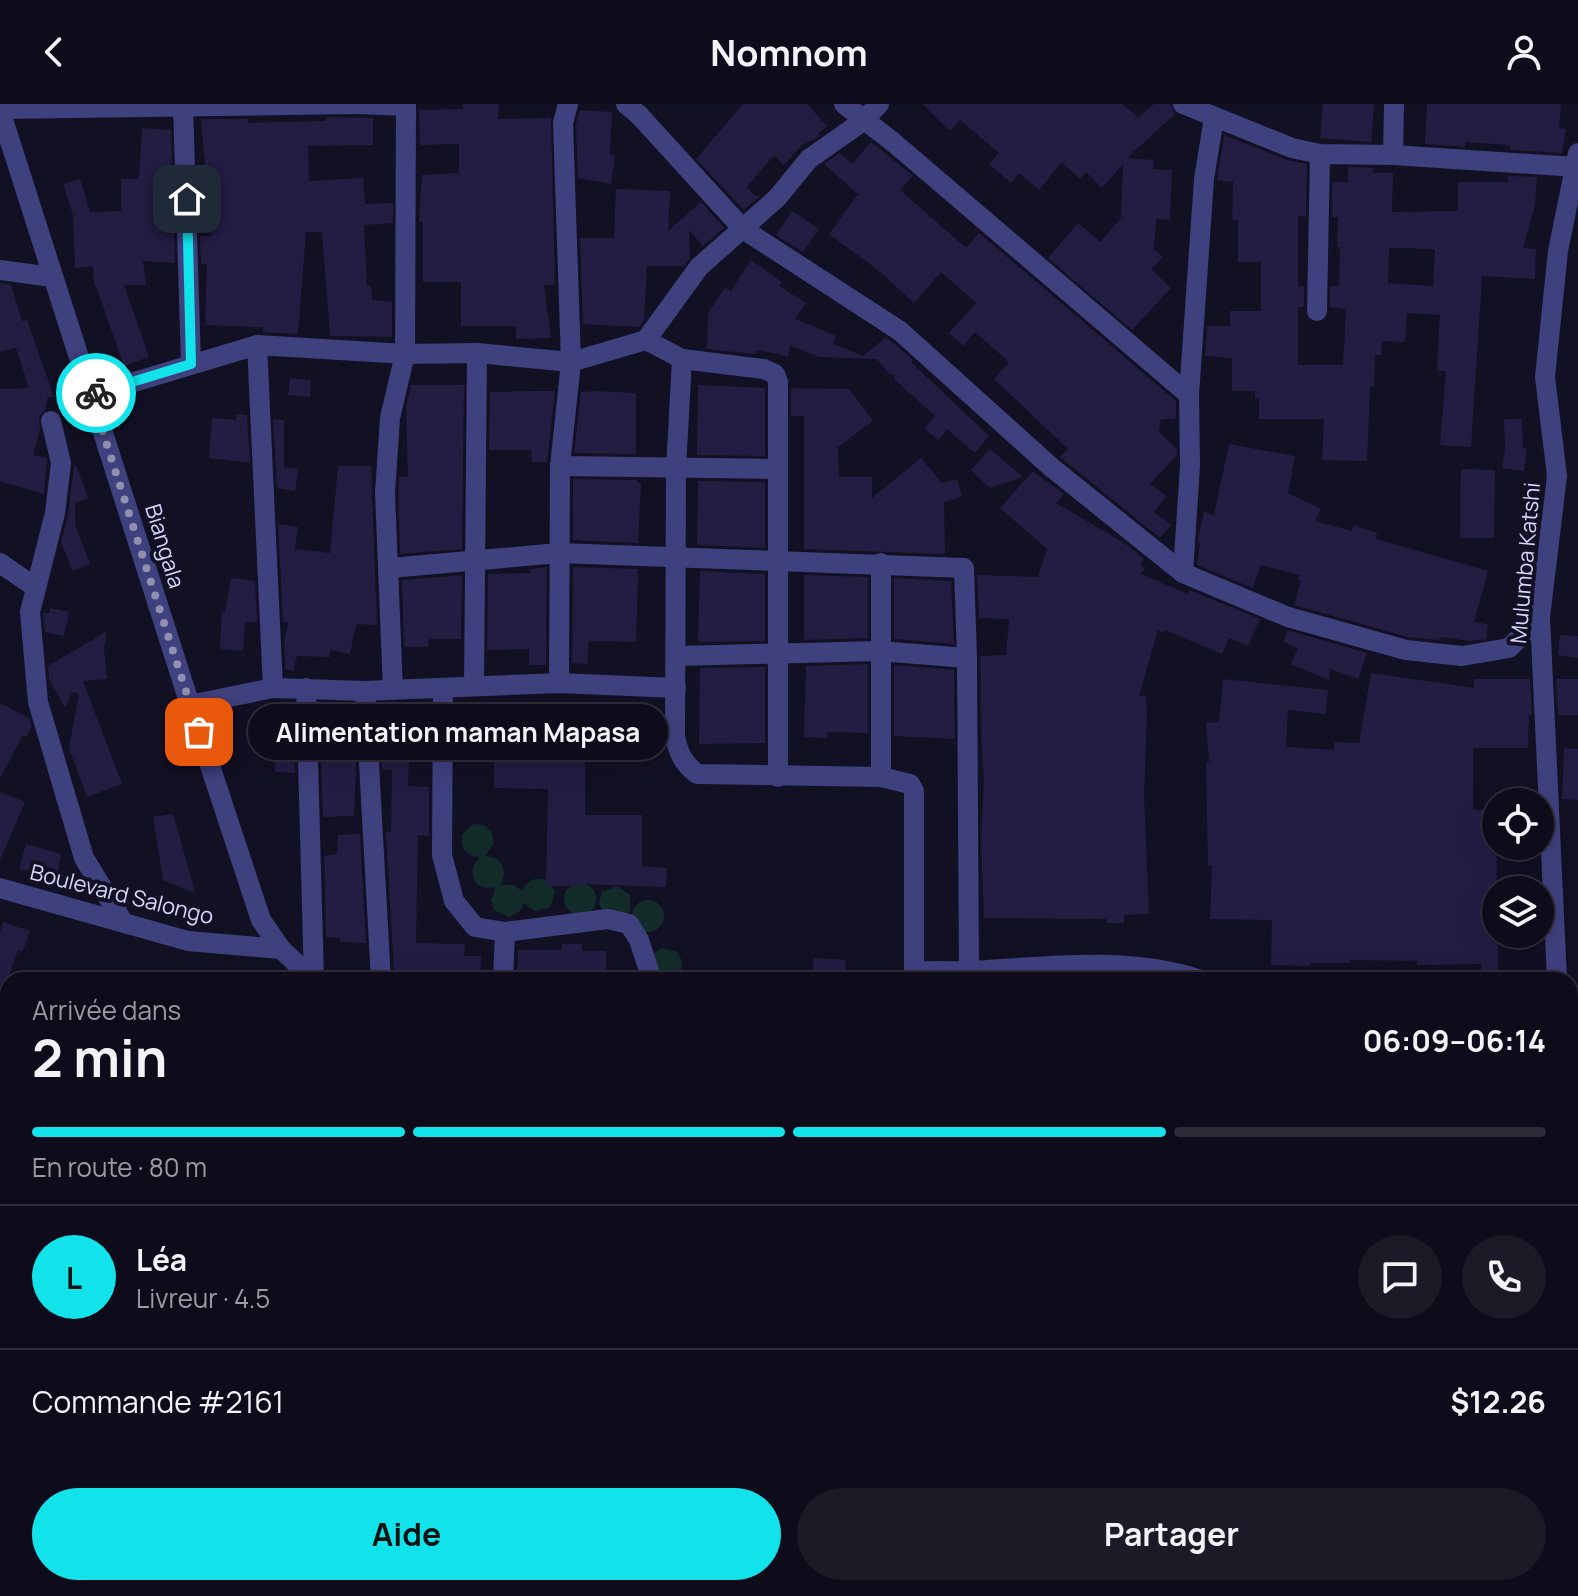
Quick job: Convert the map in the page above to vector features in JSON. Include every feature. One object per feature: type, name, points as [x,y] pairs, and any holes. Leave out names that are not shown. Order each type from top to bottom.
[{"type":"street","points":[[559,683],[560,466],[571,362],[563,123],[568,104]]},
{"type":"street","points":[[626,104],[743,229],[900,331],[1051,467],[1183,573],[1288,617],[1406,650],[1462,656],[1509,648],[1540,617]]},
{"type":"street","points":[[844,104],[893,142],[1189,395]]},
{"type":"street","points":[[91,395],[257,345],[405,354],[477,353],[571,362],[646,340],[699,267],[777,198],[809,159],[863,121],[879,104]]},
{"type":"street","points":[[1183,104],[1292,148],[1320,154],[1577,160]]},
{"type":"street","points":[[1393,155],[1394,104]]},
{"type":"street","points":[[183,106],[191,364]]},
{"type":"street","points":[[0,109],[406,106],[405,354],[390,418],[385,493],[393,690]]},
{"type":"street","name":"Biangala","points":[[0,109],[261,920],[281,949],[305,972]]},
{"type":"street","points":[[1183,573],[1190,466],[1189,395],[1204,179],[1214,118]]},
{"type":"street","points":[[1317,311],[1320,154]]},
{"type":"street","name":"Mulumba Katshi","points":[[1557,972],[1540,617],[1557,476],[1545,377],[1558,251],[1577,160]]},
{"type":"street","points":[[0,270],[52,277]]},
{"type":"street","points":[[646,340],[682,359],[764,369],[775,374],[778,382],[778,777]]},
{"type":"street","points":[[257,345],[273,688]]},
{"type":"street","points":[[474,685],[477,353]]},
{"type":"street","points":[[682,359],[676,469],[675,737],[678,752],[684,764],[697,774],[881,777],[910,784],[914,791],[914,972]]},
{"type":"street","points":[[51,421],[61,463],[55,513],[30,612],[38,702],[84,858],[123,922]]},
{"type":"street","points":[[560,466],[776,469]]},
{"type":"street","points":[[1557,476],[1578,479]]},
{"type":"street","points":[[390,568],[559,553],[964,568],[969,971]]},
{"type":"street","points":[[0,563],[35,587]]},
{"type":"street","points":[[881,563],[881,777]]},
{"type":"street","points":[[676,656],[879,651],[967,658]]},
{"type":"street","points":[[190,705],[273,688],[365,691],[559,683],[676,688]]},
{"type":"street","points":[[306,688],[314,972]]},
{"type":"street","points":[[443,688],[442,855],[454,901],[475,927],[505,932],[608,919],[629,924],[639,940],[649,972]]},
{"type":"street","points":[[365,691],[381,972]]},
{"type":"street","name":"Boulevard Salongo","points":[[0,888],[188,941],[281,949]]},
{"type":"street","points":[[503,972],[505,932]]},
{"type":"street","points":[[931,972],[943,969],[969,971],[1110,965],[1168,972]]},
{"type":"green space","points":[[473,824],[484,825],[492,832],[494,843],[485,856],[500,862],[504,875],[500,885],[514,885],[522,891],[534,880],[548,882],[555,892],[550,907],[535,911],[524,903],[519,912],[509,917],[494,910],[491,900],[496,887],[477,884],[472,875],[480,857],[468,853],[462,844],[462,835]]},
{"type":"green space","points":[[580,883],[591,888],[596,899],[591,910],[580,915],[569,910],[564,899],[569,888]]},
{"type":"green space","points":[[617,886],[630,895],[627,915],[603,913],[599,903],[602,892]]},
{"type":"green space","points":[[648,900],[659,905],[664,916],[659,927],[648,932],[637,927],[632,916],[637,905]]},
{"type":"green space","points":[[662,948],[677,952],[682,961],[681,970],[686,972],[659,972],[653,954]]},
{"type":"building","points":[[463,104],[499,104],[498,119],[551,118],[555,285],[544,285],[551,338],[516,339],[516,326],[461,326],[461,282],[423,282],[423,222],[419,222],[422,175],[459,173],[459,144],[420,145],[419,110],[463,109]]},
{"type":"building","points":[[743,104],[807,104],[827,126],[818,134],[820,136],[802,145],[784,165],[774,155],[747,187],[754,195],[760,196],[744,210],[696,159]]},
{"type":"building","points":[[923,104],[1123,104],[1138,118],[1154,104],[1170,104],[1175,114],[1127,158],[1154,160],[1153,169],[1172,170],[1170,220],[1156,219],[1154,249],[1163,257],[1151,269],[1171,288],[1132,330],[1048,258],[1078,223],[1100,242],[1121,218],[1123,164],[1102,188],[1086,172],[1080,179],[1062,162],[1039,190],[1019,173],[1011,183],[989,164],[999,153],[960,120],[950,131]]},
{"type":"building","points":[[1323,104],[1374,104],[1371,142],[1320,138]]},
{"type":"building","points":[[1427,104],[1561,104],[1559,128],[1566,129],[1562,153],[1510,150],[1510,145],[1465,142],[1465,147],[1425,144]]},
{"type":"building","points":[[580,110],[612,112],[610,155],[615,156],[611,184],[578,178],[576,124]]},
{"type":"building","points":[[326,117],[373,118],[373,145],[308,146],[309,181],[363,178],[365,204],[393,203],[393,223],[364,225],[367,286],[371,285],[372,300],[392,302],[392,337],[330,336],[322,232],[306,232],[298,334],[263,332],[263,327],[205,325],[207,264],[201,264],[200,236],[211,236],[201,119],[248,119],[248,123],[326,121]]},
{"type":"building","points":[[142,128],[171,130],[175,263],[143,261],[146,285],[124,285],[149,357],[124,366],[94,286],[93,266],[75,268],[73,215],[63,184],[80,179],[90,212],[121,211],[121,179],[139,179]]},
{"type":"building","points":[[1224,135],[1287,160],[1307,164],[1306,217],[1298,216],[1298,287],[1304,286],[1304,307],[1298,307],[1298,365],[1343,365],[1346,309],[1330,307],[1330,286],[1339,286],[1340,247],[1337,247],[1338,217],[1332,217],[1332,182],[1348,182],[1348,167],[1373,168],[1373,173],[1393,173],[1392,212],[1458,211],[1458,182],[1508,182],[1508,176],[1537,177],[1535,205],[1523,248],[1536,249],[1535,279],[1482,276],[1471,447],[1440,445],[1446,371],[1437,371],[1440,315],[1407,313],[1405,342],[1382,341],[1381,355],[1375,355],[1374,387],[1370,387],[1367,461],[1322,460],[1324,419],[1259,419],[1259,398],[1255,398],[1255,391],[1232,391],[1232,358],[1205,356],[1207,326],[1230,326],[1230,311],[1261,311],[1261,262],[1238,262],[1238,220],[1232,220],[1233,182],[1217,180]],"holes":[[[1389,248],[1435,249],[1433,286],[1388,283]]]},
{"type":"building","points":[[871,142],[913,176],[900,190],[966,248],[979,233],[1176,401],[1176,417],[1161,419],[1159,432],[1177,449],[1177,455],[1150,484],[1166,496],[1154,512],[1171,525],[1160,538],[1060,457],[1068,449],[994,379],[1009,362],[975,332],[963,346],[949,333],[976,303],[941,272],[914,303],[879,271],[829,234],[858,194],[824,164],[840,153],[852,164]]},
{"type":"building","points":[[616,189],[670,191],[668,231],[701,202],[724,228],[703,246],[689,230],[690,258],[684,266],[647,266],[644,320],[639,327],[583,324],[580,238],[614,238]]},
{"type":"building","points":[[792,211],[819,229],[803,252],[776,235]]},
{"type":"building","points":[[751,260],[782,282],[779,286],[806,303],[795,319],[836,336],[833,344],[863,356],[886,337],[989,436],[975,453],[947,429],[939,440],[924,429],[935,416],[877,359],[819,357],[790,345],[788,356],[757,350],[756,354],[707,349],[708,313],[725,287],[731,291]]},
{"type":"building","points":[[0,283],[11,285],[22,321],[27,320],[54,397],[48,397],[45,410],[39,417],[40,430],[33,455],[47,458],[44,494],[0,481],[0,389],[29,388],[16,348],[0,352]]},
{"type":"building","points":[[290,378],[311,380],[310,397],[288,395]]},
{"type":"building","points":[[411,385],[464,385],[462,549],[400,554],[399,477],[408,477],[406,407]]},
{"type":"building","points":[[698,385],[765,388],[765,456],[697,455]]},
{"type":"building","points":[[791,388],[849,389],[873,421],[838,447],[839,477],[872,477],[872,498],[921,458],[942,483],[957,479],[962,496],[944,502],[945,554],[804,549],[804,416],[791,416]]},
{"type":"building","points":[[555,391],[547,462],[532,462],[531,450],[489,450],[490,392]]},
{"type":"building","points":[[581,392],[636,393],[636,454],[574,453]]},
{"type":"building","points":[[237,414],[247,415],[250,463],[209,458],[212,418],[236,420]]},
{"type":"building","points":[[273,419],[284,420],[284,467],[298,469],[295,491],[277,488]]},
{"type":"building","points":[[1504,419],[1522,419],[1523,448],[1527,449],[1524,471],[1502,468]]},
{"type":"building","points":[[1229,444],[1295,456],[1288,493],[1321,509],[1315,521],[1352,531],[1354,525],[1377,533],[1376,539],[1488,571],[1474,622],[1488,624],[1486,639],[1408,637],[1294,605],[1301,580],[1298,579],[1299,575],[1261,565],[1253,588],[1197,565],[1204,512],[1214,515]]},
{"type":"building","points":[[990,449],[1023,477],[990,488],[971,470]]},
{"type":"building","points":[[74,466],[88,498],[75,503],[75,525],[90,564],[73,571],[61,542]]},
{"type":"building","points":[[338,466],[371,466],[377,625],[356,624],[350,654],[330,650],[330,657],[297,656],[293,671],[285,669],[284,639],[289,622],[283,622],[278,524],[298,527],[295,549],[330,553]]},
{"type":"building","points":[[1461,469],[1495,470],[1494,538],[1460,538]]},
{"type":"building","points":[[1033,471],[1064,494],[1056,503],[1129,546],[1144,559],[1140,565],[1145,568],[1141,574],[1260,619],[1248,646],[1229,638],[1222,654],[1165,630],[1164,633],[1158,630],[1139,696],[1146,696],[1147,712],[1144,795],[1149,914],[1124,915],[1124,923],[1107,923],[1107,919],[984,918],[980,656],[1006,655],[1009,619],[979,618],[977,575],[1038,577],[1047,549],[1000,508]]},
{"type":"building","points":[[573,479],[637,480],[641,483],[638,543],[573,540]]},
{"type":"building","points":[[698,481],[765,482],[765,548],[697,545]]},
{"type":"building","points":[[547,567],[546,665],[529,665],[529,649],[487,650],[488,574],[530,573],[530,569]]},
{"type":"building","points":[[573,567],[637,569],[638,573],[636,642],[589,641],[587,664],[572,663]]},
{"type":"building","points":[[700,571],[765,574],[765,641],[698,642]]},
{"type":"building","points":[[462,575],[461,639],[429,639],[428,647],[404,647],[402,580]]},
{"type":"building","points":[[804,575],[868,577],[868,638],[804,640]]},
{"type":"building","points":[[231,578],[255,581],[257,622],[245,622],[243,651],[220,649],[222,611],[225,612]]},
{"type":"building","points":[[894,578],[951,581],[954,644],[894,639]]},
{"type":"building","points":[[50,608],[69,612],[64,636],[45,632],[43,613],[49,613]]},
{"type":"building","points":[[1287,630],[1367,653],[1358,679],[1330,669],[1329,680],[1291,664],[1298,648],[1284,642]]},
{"type":"building","points":[[107,631],[104,648],[107,679],[83,681],[122,784],[87,797],[69,748],[79,694],[72,692],[65,708],[49,679],[48,666]]},
{"type":"building","points":[[1560,635],[1578,636],[1578,658],[1558,655]]},
{"type":"building","points":[[868,664],[868,733],[827,732],[827,738],[804,737],[806,666]]},
{"type":"building","points":[[894,665],[954,670],[955,739],[894,736]]},
{"type":"building","points":[[765,667],[765,743],[699,744],[700,668]]},
{"type":"building","points":[[1371,673],[1474,688],[1474,679],[1530,679],[1532,715],[1529,715],[1528,748],[1473,748],[1473,810],[1482,810],[1482,860],[1497,860],[1497,876],[1482,876],[1482,948],[1498,948],[1498,972],[1481,972],[1481,964],[1417,965],[1417,961],[1350,960],[1350,963],[1311,963],[1311,966],[1271,965],[1272,920],[1210,919],[1212,866],[1208,866],[1206,763],[1209,763],[1206,723],[1219,722],[1223,679],[1328,690],[1325,714],[1288,710],[1286,747],[1334,750],[1334,742],[1359,743]]},
{"type":"building","points":[[1556,679],[1578,679],[1578,715],[1558,715]]},
{"type":"building","points":[[0,703],[29,718],[32,726],[26,737],[23,735],[0,778]]},
{"type":"building","points":[[494,706],[527,709],[527,716],[585,716],[585,815],[642,815],[642,866],[667,868],[666,887],[546,886],[548,789],[494,788]]},
{"type":"building","points":[[380,718],[407,719],[407,726],[410,726],[408,786],[429,787],[429,836],[418,835],[416,943],[465,944],[464,956],[481,956],[480,972],[394,972],[386,832],[391,832],[392,770],[382,769]]},
{"type":"building","points":[[276,723],[294,723],[295,773],[275,772]]},
{"type":"building","points":[[320,724],[354,725],[354,816],[323,817]]},
{"type":"building","points":[[1564,748],[1578,749],[1578,800],[1562,799]]},
{"type":"building","points":[[0,792],[25,802],[0,860]]},
{"type":"building","points":[[173,814],[195,893],[163,880],[153,817]]},
{"type":"building","points":[[360,834],[366,943],[340,942],[340,938],[326,937],[324,856],[337,854],[338,835]]},
{"type":"building","points":[[26,844],[61,854],[57,876],[49,877],[19,869]]},
{"type":"building","points":[[3,922],[30,931],[23,951],[18,950],[10,972],[0,972]]},
{"type":"building","points":[[562,944],[582,944],[582,951],[606,951],[606,972],[517,972],[518,950],[562,950]]},
{"type":"building","points":[[814,958],[846,960],[845,972],[813,972]]},
{"type":"way so far","points":[[96,393],[91,395],[199,732]]},
{"type":"place","name":"Alimentation maman Mapasa","points":[[199,732]]},
{"type":"route","points":[[96,393],[191,364],[187,199]]}]
